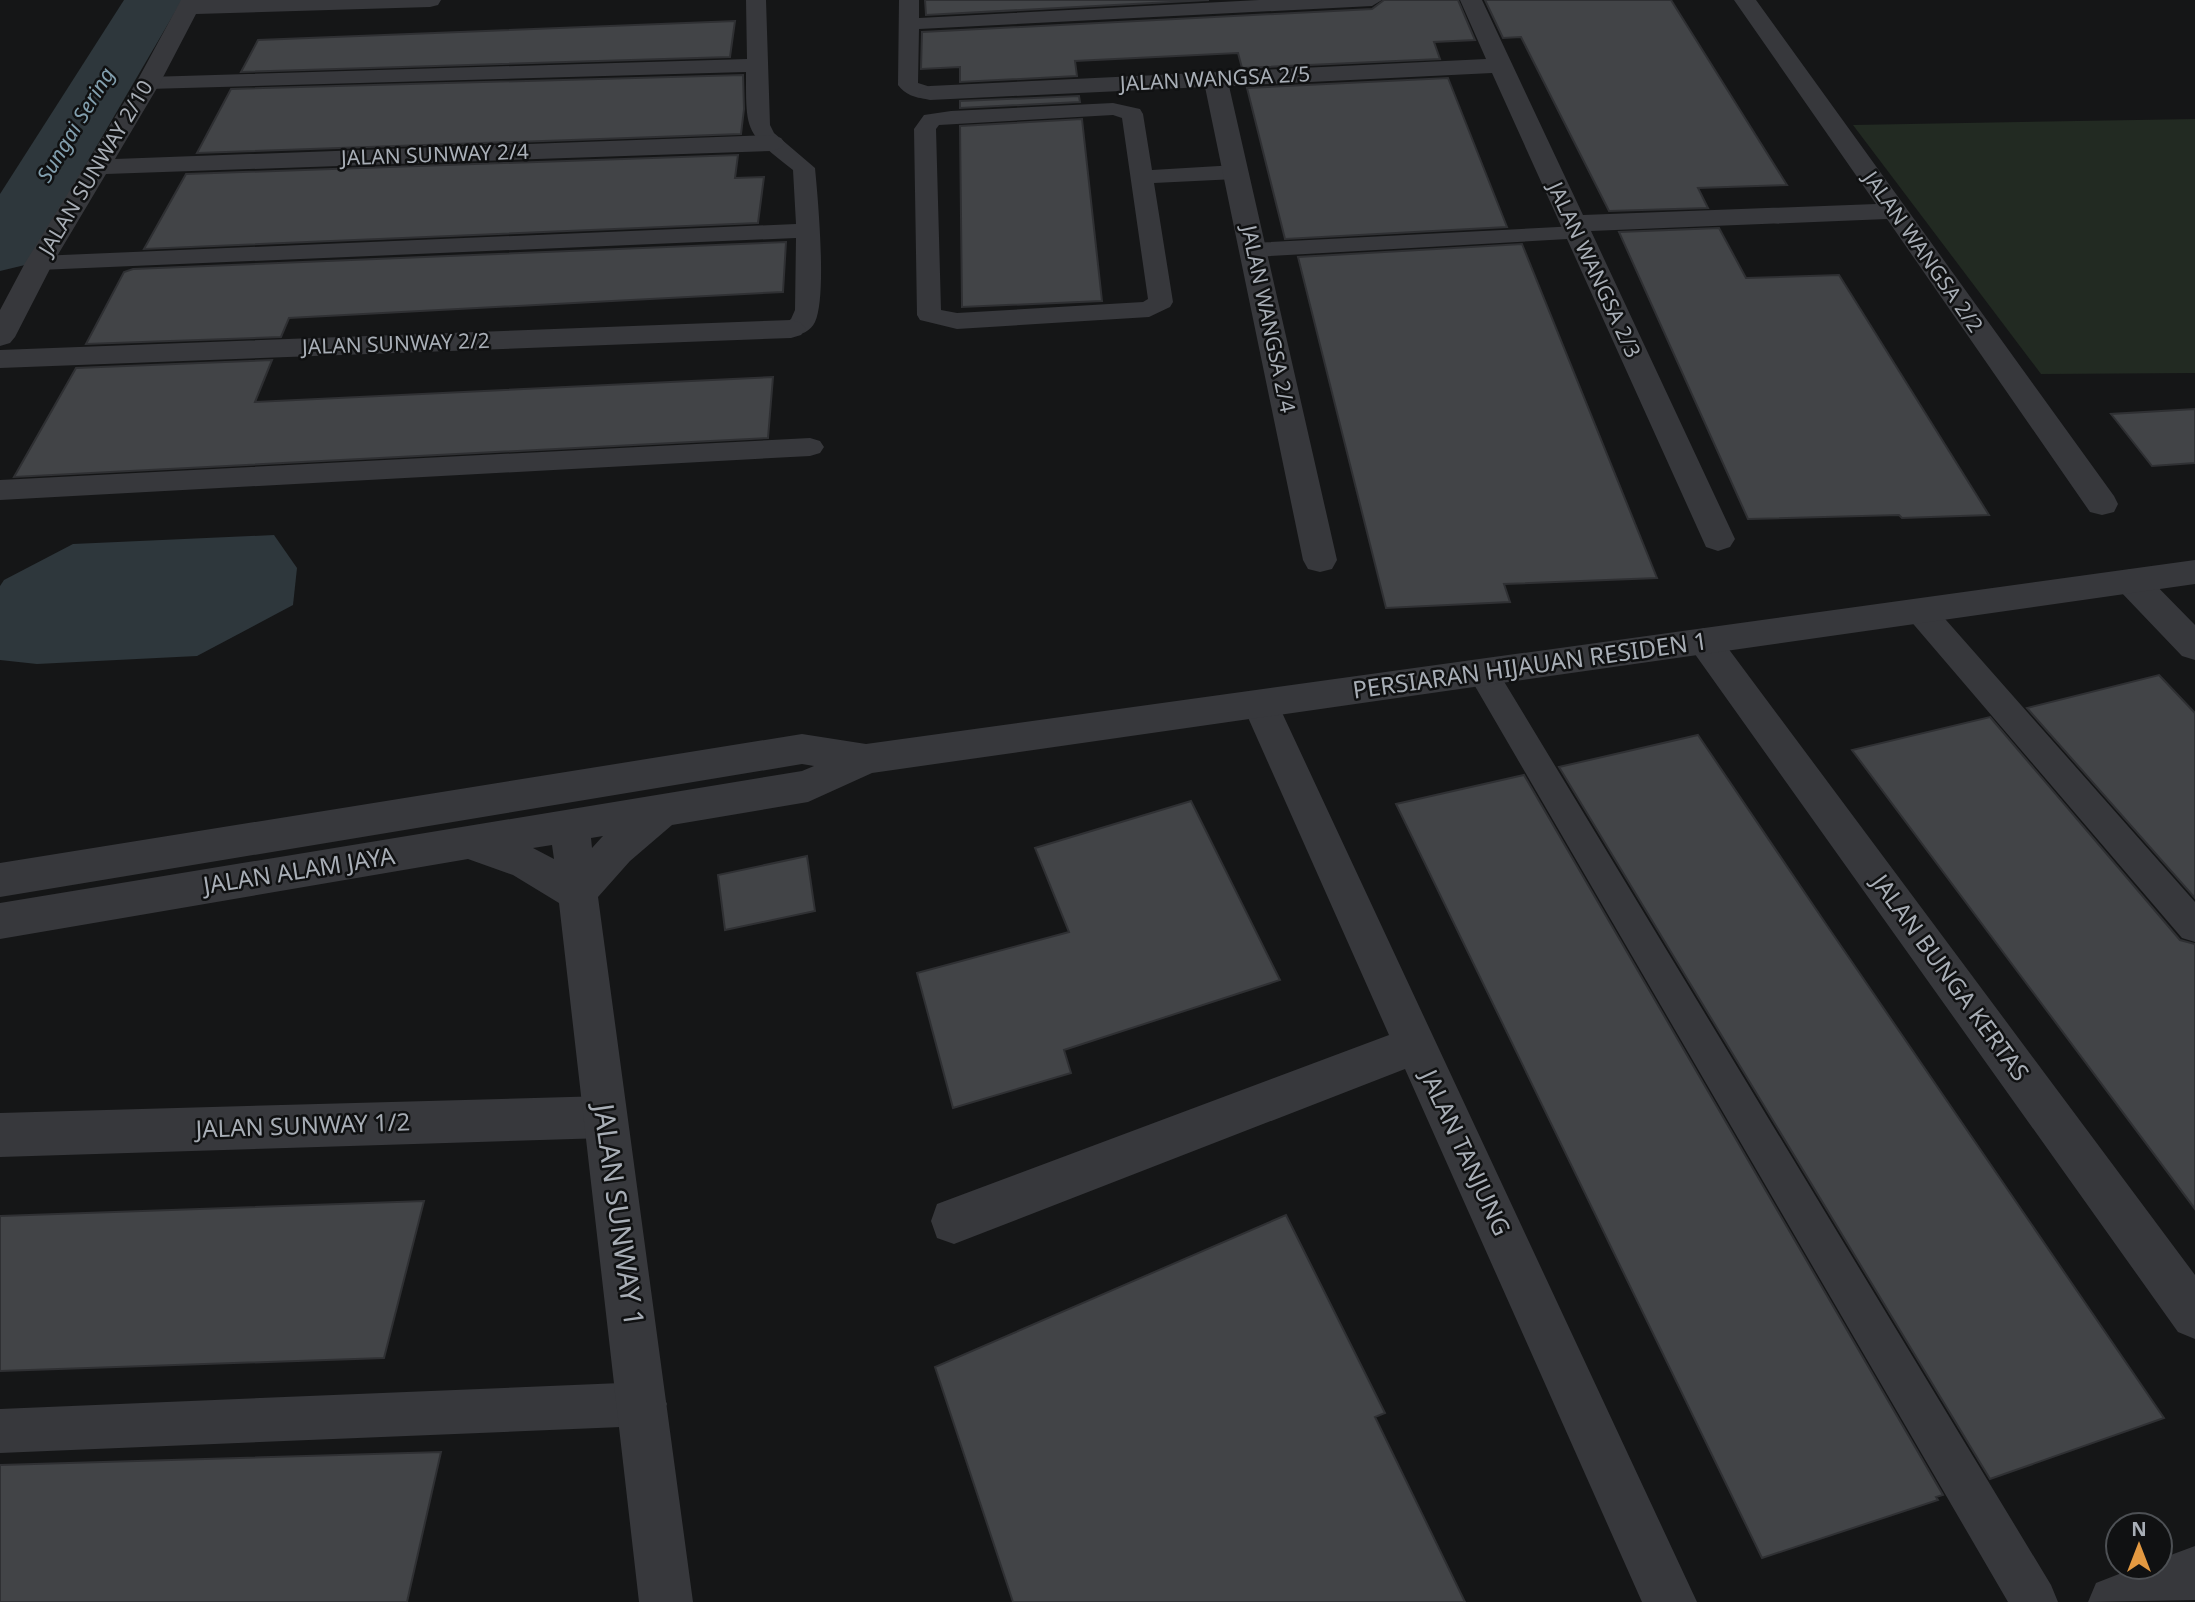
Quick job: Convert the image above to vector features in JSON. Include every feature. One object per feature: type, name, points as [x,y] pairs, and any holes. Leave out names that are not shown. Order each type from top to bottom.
[{"type":"street","points":[[190,4],[430,0]]},
{"type":"street","name":"JALAN WANGSA 2/3","points":[[1471,0],[1717,539]]},
{"type":"street","name":"JALAN WANGSA 2/2","points":[[1745,0],[2102,504]]},
{"type":"street","name":"JALAN SUNWAY 2/10","points":[[0,337],[39,263],[148,83],[190,4]]},
{"type":"street","name":"JALAN WANGSA 2/5","points":[[930,93],[1500,65]]},
{"type":"street","name":"JALAN WANGSA 2/4","points":[[1215,79],[1320,560]]},
{"type":"street","name":"JALAN SUNWAY 2/4","points":[[97,167],[772,143]]},
{"type":"street","points":[[1575,229],[1894,211]]},
{"type":"street","name":"JALAN SUNWAY 2/2","points":[[0,359],[791,329]]},
{"type":"street","name":"PERSIARAN HIJAUAN RESIDEN 1","points":[[518,794],[802,749],[866,759],[2195,572]]},
{"type":"street","points":[[2131,581],[2195,647]]},
{"type":"street","name":"JALAN BUNGA KERTAS","points":[[1704,641],[2195,1315]]},
{"type":"street","name":"JALAN TANJUNG","points":[[1260,704],[1670,1602]]},
{"type":"street","name":"PERSIARAN HIJAUAN RESIDEN 1","points":[[570,828],[808,786],[866,759]]},
{"type":"street","points":[[518,794],[548,808],[570,828],[593,800],[623,777]]},
{"type":"street","name":"JALAN ALAM JAYA","points":[[0,880],[518,794]]},
{"type":"street","points":[[470,843],[527,863],[578,893],[616,849],[660,811]]},
{"type":"street","name":"JALAN ALAM JAYA","points":[[14,917],[570,828]]},
{"type":"street","name":"JALAN SUNWAY 1","points":[[570,828],[605,1117],[645,1404],[666,1602]]},
{"type":"street","points":[[954,1221],[1416,1045]]},
{"type":"street","name":"JALAN SUNWAY 1/2","points":[[0,1135],[605,1117]]},
{"type":"street","points":[[2115,1602],[2195,1573]]},
{"type":"lane","points":[[755,0],[758,65],[756,113],[760,131],[804,168],[807,310],[802,323],[791,329]]},
{"type":"lane","points":[[909,0],[908,85],[930,93]]},
{"type":"lane","points":[[909,24],[1372,0]]},
{"type":"lane","points":[[148,83],[758,65]]},
{"type":"lane","points":[[1124,110],[1132,114],[1142,177],[1161,302],[1149,309],[957,321],[929,316],[925,129],[932,120],[1124,110]]},
{"type":"lane","points":[[1142,177],[1236,172]]},
{"type":"lane","points":[[1253,250],[1575,229]]},
{"type":"lane","points":[[39,263],[807,231]]},
{"type":"lane","points":[[0,490],[810,447]]},
{"type":"lane","points":[[1920,611],[2195,927]]},
{"type":"lane","points":[[1483,673],[2034,1602]]},
{"type":"lane","points":[[0,1431],[645,1404]]},
{"type":"shaded area","points":[[2195,119],[2195,373],[2041,374],[1853,125]]},
{"type":"shaded area","points":[[274,535],[297,568],[293,605],[197,656],[37,664],[0,660],[0,586],[4,580],[73,544]]},
{"type":"building","points":[[925,0],[1209,0],[926,15]]},
{"type":"building","points":[[1384,0],[1458,0],[1475,40],[1434,42],[1440,59],[1242,68],[1238,53],[1075,61],[1077,76],[960,82],[960,67],[921,69],[922,32],[1372,9]]},
{"type":"building","points":[[1485,0],[1671,0],[1787,185],[1698,188],[1708,208],[1609,211],[1521,37],[1503,38]]},
{"type":"building","points":[[735,21],[730,57],[241,72],[258,40]]},
{"type":"building","points":[[743,75],[744,109],[741,134],[197,153],[231,89]]},
{"type":"building","points":[[1448,78],[1507,227],[1285,239],[1247,88]]},
{"type":"building","points":[[1079,96],[1080,102],[960,108],[960,101]]},
{"type":"building","points":[[1082,119],[1102,301],[962,307],[960,126]]},
{"type":"building","points":[[738,155],[735,178],[764,177],[758,223],[144,249],[186,174]]},
{"type":"building","points":[[1719,228],[1746,278],[1839,275],[1989,515],[1748,519],[1619,232]]},
{"type":"building","points":[[786,242],[783,292],[289,318],[281,337],[86,344],[124,272],[133,269]]},
{"type":"building","points":[[1522,244],[1657,578],[1504,584],[1510,602],[1386,608],[1298,257]]},
{"type":"building","points":[[272,360],[255,402],[773,377],[768,438],[14,477],[76,368]]},
{"type":"building","points":[[2195,409],[2195,463],[2152,466],[2111,414]]},
{"type":"building","points":[[2159,675],[2195,713],[2195,898],[2027,708]]},
{"type":"building","points":[[1990,717],[2180,940],[2195,944],[2195,1209],[1852,750]]},
{"type":"building","points":[[1698,735],[2164,1418],[1990,1479],[1559,767]]},
{"type":"building","points":[[1524,775],[1943,1495],[1936,1497],[1938,1500],[1762,1558],[1396,804]]},
{"type":"building","points":[[1191,801],[1280,980],[1064,1050],[1071,1073],[953,1108],[917,973],[1069,932],[1035,848]]},
{"type":"building","points":[[807,856],[815,911],[725,930],[718,875]]},
{"type":"building","points":[[424,1201],[384,1358],[0,1371],[0,1216]]},
{"type":"building","points":[[1286,1215],[1385,1413],[1375,1417],[1465,1602],[1013,1602],[935,1367]]},
{"type":"building","points":[[441,1452],[407,1602],[0,1602],[0,1465]]},
{"type":"waterway","name":"Sungai Sering","points":[[0,250],[153,0]]}]
